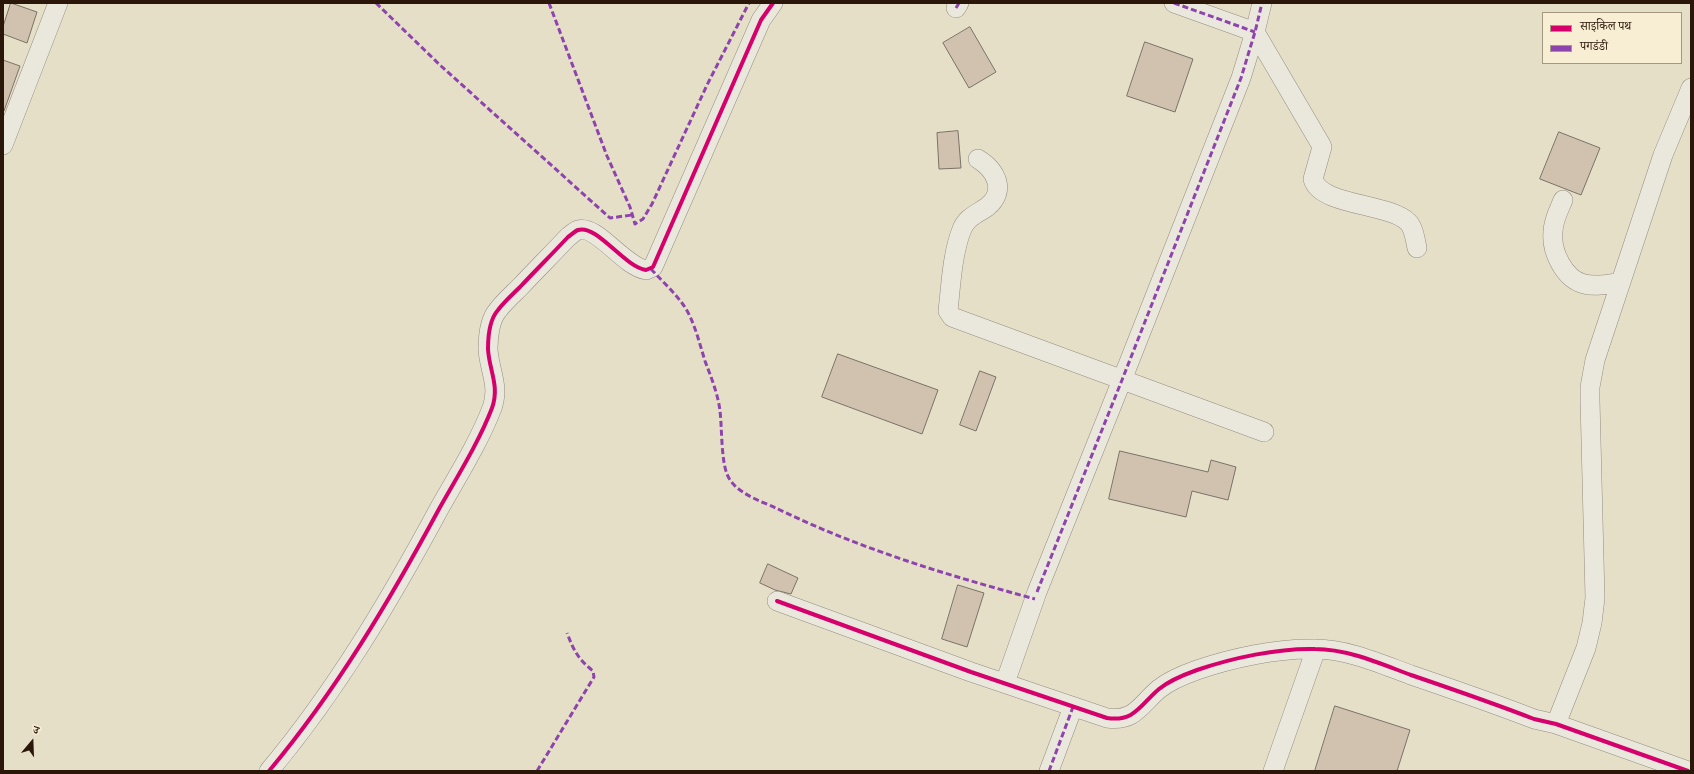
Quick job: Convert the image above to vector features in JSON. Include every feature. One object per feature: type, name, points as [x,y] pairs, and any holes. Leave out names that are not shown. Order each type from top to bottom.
[{"type":"street","points":[[269,771],[312,716],[362,643],[406,572],[477,439],[494,400],[494,381],[488,350],[489,336],[497,310],[568,237],[578,230],[586,230],[597,235],[632,265],[646,270],[653,267],[761,20],[773,3]]},
{"type":"street","points":[[1174,3],[1255,32],[1322,147],[1313,179],[1316,186],[1335,197],[1400,216],[1411,226],[1417,248]]},
{"type":"street","points":[[1005,683],[1037,592],[1241,78],[1262,3]]},
{"type":"street","points":[[3,145],[10,106],[53,4]]},
{"type":"street","points":[[1556,724],[1586,648],[1592,624],[1595,598],[1590,387],[1595,360],[1663,155],[1691,88]]},
{"type":"street","points":[[978,159],[988,165],[994,172],[997,182],[997,191],[987,207],[969,218],[961,230],[956,248],[948,311],[950,314],[960,321],[1264,432]]},
{"type":"street","points":[[1563,200],[1555,218],[1552,241],[1560,263],[1576,281],[1586,285],[1621,282]]},
{"type":"street","points":[[777,601],[1107,718],[1123,719],[1131,715],[1159,690],[1182,676],[1222,662],[1292,650],[1316,649],[1339,652],[1371,660],[1534,719],[1556,724],[1688,771]]},
{"type":"street","points":[[1273,771],[1316,649]]},
{"type":"street","points":[[1049,771],[1073,707]]},
{"type":"building","points":[[11,3],[37,12],[27,43],[3,34],[3,27]]},
{"type":"building","points":[[970,27],[996,72],[969,88],[943,43]]},
{"type":"building","points":[[1145,42],[1193,59],[1175,112],[1127,96]]},
{"type":"building","points":[[3,60],[20,66],[4,111],[3,111]]},
{"type":"building","points":[[958,131],[961,168],[939,169],[937,133]]},
{"type":"building","points":[[1559,132],[1600,148],[1581,195],[1540,179]]},
{"type":"building","points":[[838,354],[938,390],[922,434],[822,397]]},
{"type":"building","points":[[980,371],[996,377],[976,431],[960,425]]},
{"type":"building","points":[[1120,451],[1208,472],[1211,460],[1236,467],[1228,500],[1192,491],[1186,517],[1109,499]]},
{"type":"building","points":[[768,564],[798,578],[791,594],[775,590],[760,583]]},
{"type":"building","points":[[958,585],[984,593],[967,647],[942,639]]},
{"type":"building","points":[[1335,706],[1410,730],[1397,771],[1315,771]]},
{"type":"marked path","points":[[376,3],[441,66],[610,218],[632,215]]},
{"type":"marked path","points":[[549,3],[607,156],[630,207],[635,224],[643,219],[652,204],[707,85],[749,3]]},
{"type":"marked path","points":[[956,8],[959,3]]},
{"type":"marked path","points":[[1174,3],[1255,32]]},
{"type":"marked path","points":[[1037,592],[1241,78],[1262,3]]},
{"type":"marked path","points":[[651,269],[682,303],[693,323],[718,398],[725,468],[731,481],[736,486],[749,496],[840,537],[937,571],[1035,599]]},
{"type":"marked path","points":[[537,771],[594,677],[593,671],[577,654],[567,633]]},
{"type":"marked path","points":[[1049,771],[1073,707]]},
{"type":"cycle path","points":[[269,771],[294,741],[361,644],[401,577],[481,434],[492,408],[495,392],[488,349],[490,328],[495,314],[568,237],[578,230],[585,230],[593,233],[637,267],[646,270],[653,267],[761,20],[773,3]]},
{"type":"cycle path","points":[[777,601],[971,672],[1107,718],[1116,719],[1131,715],[1152,695],[1168,683],[1187,674],[1211,666],[1240,658],[1271,652],[1301,649],[1327,650],[1352,654],[1376,662],[1534,719],[1556,724],[1688,771]]}]
